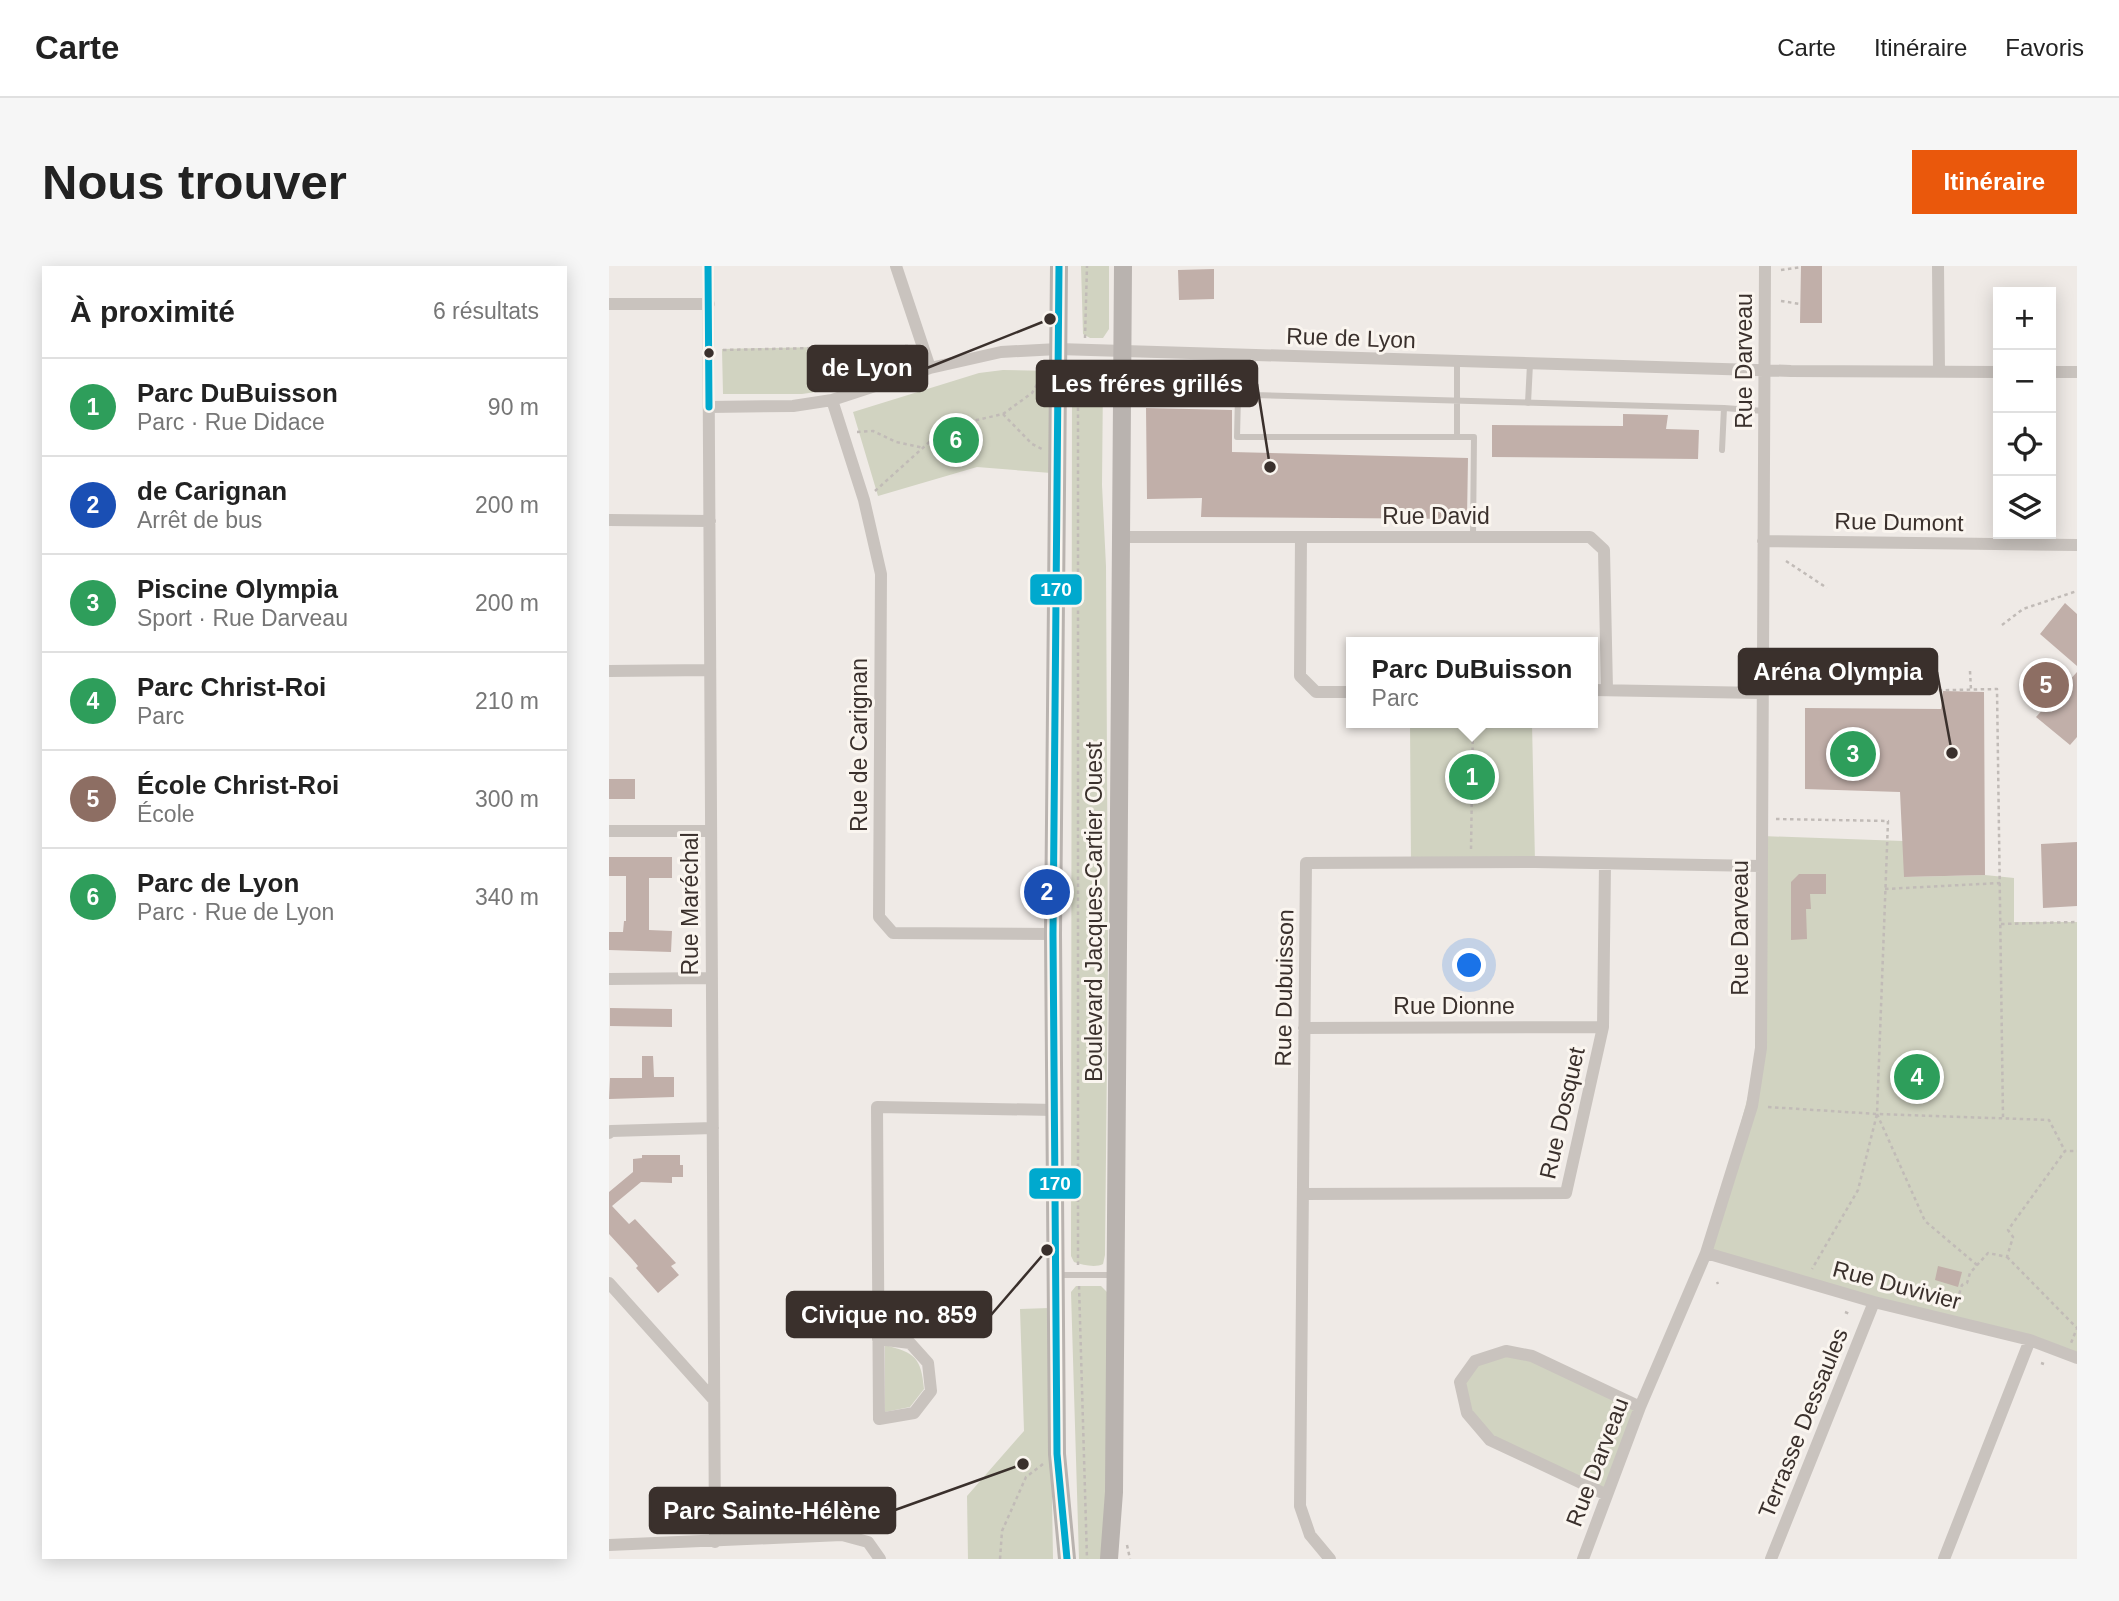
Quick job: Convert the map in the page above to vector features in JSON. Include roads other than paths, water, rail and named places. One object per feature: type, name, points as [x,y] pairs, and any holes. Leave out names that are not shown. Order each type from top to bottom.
[{"type":"main road","name":"Boulevard Jacques-Cartier Ouest","points":[[1059,266],[1053,933],[1057,1454],[1067,1559]]},
{"type":"main road","name":"Boulevard Jacques-Cartier Ouest","points":[[1109,1559],[1114,1492],[1117,1275],[1123,266]]},
{"type":"street","name":"Rue Maréchal","points":[[708,266],[715,1542]]},
{"type":"street","points":[[896,266],[930,368]]},
{"type":"street","name":"Rue Darveau","points":[[1583,1559],[1640,1407],[1706,1253],[1752,1107],[1761,1048],[1765,266]]},
{"type":"street","points":[[1938,266],[1939,371]]},
{"type":"street","points":[[609,304],[709,304]]},
{"type":"street","name":"Rue de Lyon","points":[[709,407],[793,406],[832,400],[930,368],[1001,352],[1058,349],[1766,370],[1993,372]]},
{"type":"street","points":[[2056,372],[2077,372]]},
{"type":"street","name":"Rue de Carignan","points":[[832,400],[865,500],[881,574],[879,918],[893,933],[1053,933]]},
{"type":"street","points":[[609,520],[709,521]]},
{"type":"street","name":"Rue David","points":[[1122,537],[1590,537],[1604,550],[1607,690]]},
{"type":"street","points":[[1301,537],[1300,676],[1316,692],[1346,692]]},
{"type":"street","name":"Rue Dumont","points":[[1763,541],[2077,545]]},
{"type":"street","points":[[609,671],[710,670]]},
{"type":"street","points":[[1598,690],[1762,693]]},
{"type":"street","points":[[609,831],[711,831]]},
{"type":"street","name":"Rue Dubuisson","points":[[1330,1559],[1310,1535],[1300,1506],[1306,863],[1761,866]]},
{"type":"street","name":"Rue Dosquet","points":[[1303,1194],[1566,1193],[1603,1027],[1605,864]]},
{"type":"street","points":[[609,979],[712,978]]},
{"type":"street","name":"Rue Dionne","points":[[1304,1028],[1603,1027]]},
{"type":"street","points":[[877,1339],[910,1343],[928,1363],[931,1391],[914,1413],[879,1419],[877,1339],[877,1107],[1055,1110]]},
{"type":"street","points":[[609,1133],[713,1128]]},
{"type":"street","name":"Rue Duvivier","points":[[1706,1253],[1874,1302],[2029,1340],[2072,1357]]},
{"type":"street","points":[[609,1283],[714,1400]]},
{"type":"street","name":"Terrasse Dessaules","points":[[1771,1559],[1874,1302]]},
{"type":"street","points":[[1944,1559],[2029,1340]]},
{"type":"street","points":[[1607,1495],[1490,1440],[1467,1413],[1460,1382],[1475,1361],[1506,1351],[1532,1356],[1640,1407]]},
{"type":"street","points":[[609,1545],[842,1535],[868,1542],[880,1559]]},
{"type":"lane","points":[[1253,356],[1253,395]]},
{"type":"lane","points":[[1457,362],[1457,437]]},
{"type":"lane","points":[[1528,403],[1529,364]]},
{"type":"lane","points":[[1151,394],[1765,411]]},
{"type":"lane","points":[[1238,396],[1237,437],[1474,437],[1473,537]]},
{"type":"lane","points":[[1722,450],[1724,408]]},
{"type":"lane","points":[[1057,1275],[1117,1275]]},
{"type":"place","name":"de Lyon","points":[[1050,319]]},
{"type":"place","name":"Parc de Lyon","points":[[956,440]]},
{"type":"place","name":"Les fréres grillés","points":[[1270,467]]},
{"type":"place","name":"École Christ-Roi","points":[[2046,685]]},
{"type":"place","name":"Aréna Olympia","points":[[1952,753]]},
{"type":"place","name":"Piscine Olympia","points":[[1853,754]]},
{"type":"place","name":"Parc DuBuisson","points":[[1472,777]]},
{"type":"place","name":"de Carignan","points":[[1047,892]]},
{"type":"place","name":"Parc Christ-Roi","points":[[1917,1077]]},
{"type":"place","name":"Civique no. 859","points":[[1047,1250]]},
{"type":"place","name":"Parc Sainte-Hélène","points":[[1023,1464]]}]
